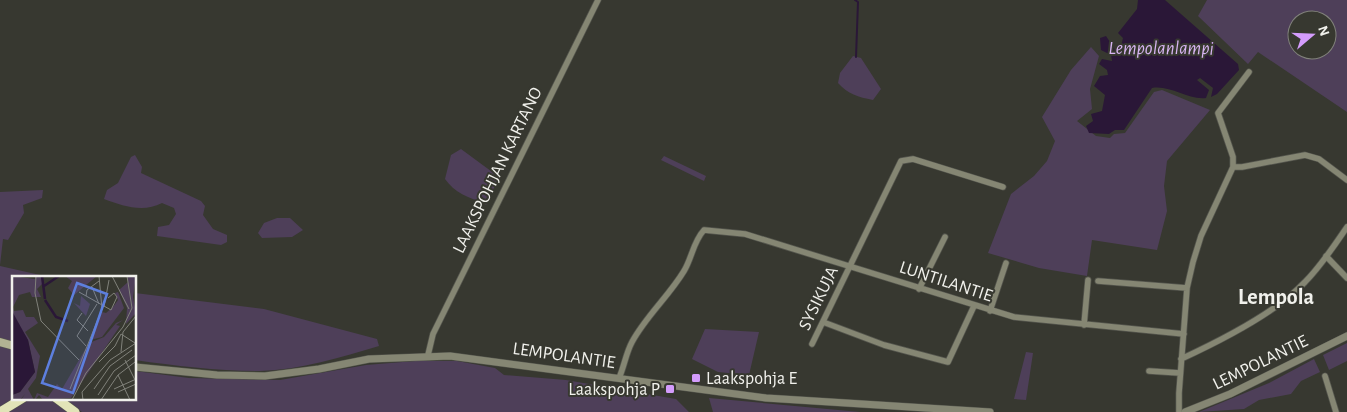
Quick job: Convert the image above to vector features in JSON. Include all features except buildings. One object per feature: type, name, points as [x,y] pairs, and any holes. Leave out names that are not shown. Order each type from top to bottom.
[{"type":"highway","points":[[0,412],[20,400]]},
{"type":"highway","points":[[59,400],[75,412]]},
{"type":"street","name":"LAAKSPOHJAN KARTANO","points":[[428,355],[433,334],[598,0]]},
{"type":"street","points":[[1179,412],[1181,359],[1188,288],[1201,236],[1233,166],[1218,113],[1249,72]]},
{"type":"street","points":[[1233,166],[1242,167],[1305,155],[1312,156],[1347,180]]},
{"type":"street","name":"SYSIKUJA","points":[[812,344],[901,162],[913,158],[1004,188]]},
{"type":"street","points":[[1181,359],[1221,340],[1278,304],[1306,281],[1347,227]]},
{"type":"street","name":"LUNTILANTIE","points":[[619,378],[631,344],[643,324],[672,291],[687,266],[698,237],[704,230],[745,234],[990,311],[1032,320],[1184,334]]},
{"type":"street","points":[[919,289],[945,237]]},
{"type":"street","points":[[1326,256],[1347,278]]},
{"type":"street","points":[[990,311],[1006,263]]},
{"type":"street","points":[[1084,325],[1088,280]]},
{"type":"street","points":[[1098,281],[1188,288]]},
{"type":"street","points":[[823,322],[886,346],[948,362],[974,306]]},
{"type":"street","name":"LEMPOLANTIE","points":[[1185,412],[1230,394],[1347,336]]},
{"type":"street","name":"LEMPOLANTIE","points":[[136,367],[217,375],[265,376],[319,369],[369,359],[428,355],[489,359],[766,398],[990,412]]},
{"type":"street","points":[[1149,371],[1180,373]]},
{"type":"street","points":[[1325,376],[1336,412]]},
{"type":"shaded area","points":[[1207,0],[1347,0],[1347,112],[1258,52],[1248,64],[1198,16]]},
{"type":"shaded area","points":[[1091,47],[1099,56],[1090,89],[1092,109],[1077,121],[1096,136],[1110,138],[1114,134],[1125,133],[1154,92],[1162,90],[1210,110],[1167,161],[1164,186],[1167,211],[1157,250],[1092,240],[1087,276],[1039,268],[988,253],[1011,194],[1034,176],[1047,161],[1055,141],[1042,117],[1071,70]]},
{"type":"shaded area","points":[[853,56],[861,58],[881,89],[873,100],[854,94],[838,83],[840,73]]},
{"type":"shaded area","points":[[461,149],[499,177],[486,205],[484,202],[467,197],[457,191],[445,179],[451,155]]},
{"type":"shaded area","points":[[135,155],[142,167],[141,173],[201,201],[205,206],[203,215],[213,229],[227,235],[227,242],[221,245],[157,236],[158,227],[169,225],[176,214],[174,208],[162,203],[148,208],[140,208],[104,199],[107,190],[118,183],[131,157]]},
{"type":"shaded area","points":[[664,156],[706,176],[704,181],[661,160]]},
{"type":"shaded area","points":[[43,190],[42,198],[23,205],[24,213],[8,240],[3,239],[0,265],[0,192]]},
{"type":"shaded area","points":[[277,218],[290,218],[303,230],[292,237],[262,238],[258,233],[264,223]]},
{"type":"shaded area","points":[[0,266],[45,276],[12,276],[12,341],[0,338]]},
{"type":"shaded area","points":[[136,293],[264,309],[377,339],[379,346],[306,366],[275,370],[229,370],[136,360]]},
{"type":"shaded area","points":[[705,329],[759,332],[749,375],[718,372],[692,359]]},
{"type":"shaded area","points":[[1347,343],[1347,361],[1329,370],[1323,355]]},
{"type":"shaded area","points":[[0,345],[12,349],[12,400],[14,400],[0,408]]},
{"type":"shaded area","points":[[1026,352],[1033,353],[1026,400],[1014,399]]},
{"type":"shaded area","points":[[1314,359],[1320,372],[1301,381],[1291,394],[1259,400],[1244,409],[1199,412],[1269,383]]},
{"type":"shaded area","points":[[415,361],[457,361],[495,368],[504,375],[566,380],[676,399],[689,412],[82,412],[64,400],[136,400],[136,371],[189,378],[280,380],[366,365]]},
{"type":"shaded area","points":[[709,398],[860,412],[713,412]]},
{"type":"shaded area","points":[[24,400],[55,400],[70,412],[9,412]]},
{"type":"water","name":"Lempolanlampi","points":[[1138,0],[1165,0],[1238,64],[1239,70],[1217,94],[1211,97],[1213,88],[1200,78],[1197,80],[1209,90],[1206,98],[1192,97],[1166,89],[1152,88],[1124,130],[1115,130],[1109,134],[1089,133],[1086,126],[1093,121],[1091,114],[1102,111],[1105,95],[1094,86],[1100,76],[1108,75],[1107,70],[1099,64],[1102,59],[1112,61],[1111,55],[1101,50],[1100,38],[1106,36],[1116,51],[1120,50],[1123,38],[1118,33],[1137,9]]},
{"type":"waterway","points":[[855,0],[858,2],[856,57]]},
{"type":"place","name":"Laakspohja E","points":[[696,378]]},
{"type":"place","name":"Laakspohja P","points":[[670,389]]},
{"type":"district","name":"Lempola","points":[[1276,296]]}]
